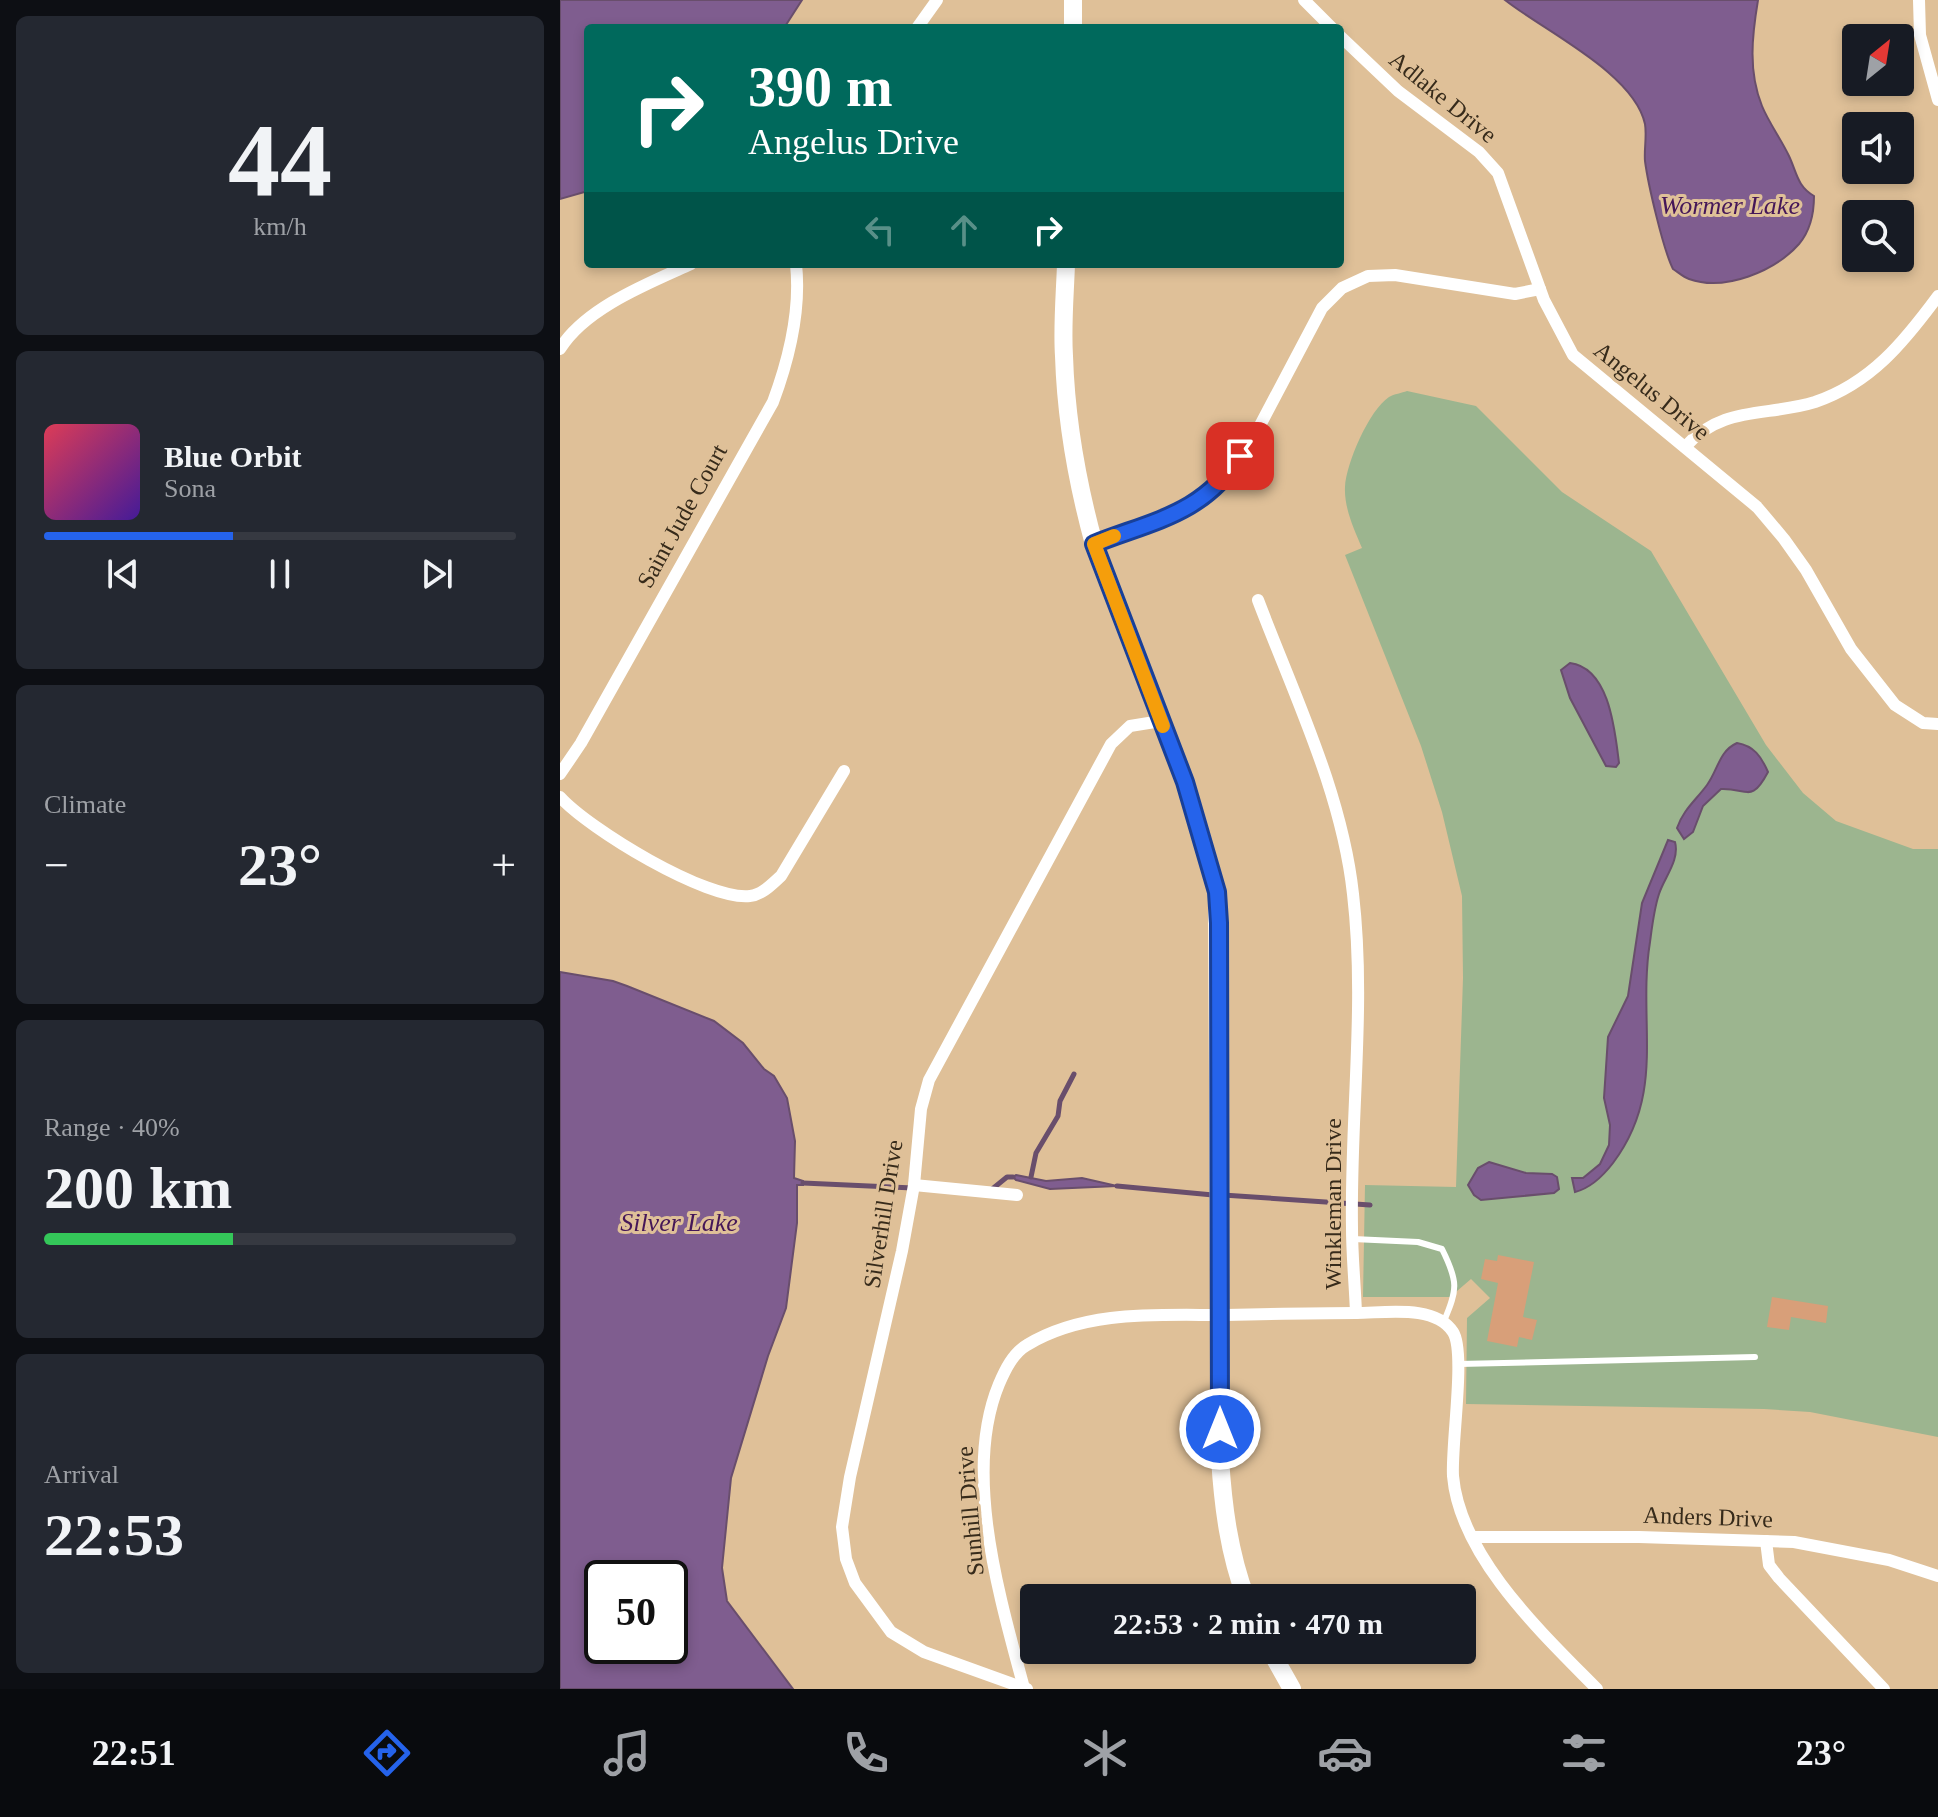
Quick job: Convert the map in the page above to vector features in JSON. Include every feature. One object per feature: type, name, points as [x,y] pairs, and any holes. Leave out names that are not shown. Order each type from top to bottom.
[{"type":"main road","points":[[1073,0],[1073,24]]},
{"type":"main road","points":[[1066,268],[1064,354],[1069,420],[1083,504],[1094,544],[1185,782],[1217,892],[1223,1503],[1235,1570],[1240,1584]]},
{"type":"main road","points":[[1278,1664],[1292,1689]]},
{"type":"street","points":[[920,24],[937,0]]},
{"type":"street","points":[[1304,0],[1328,24]]},
{"type":"street","points":[[1919,0],[1920,35],[1938,100]]},
{"type":"street","name":"Adlake Drive","points":[[1344,40],[1398,91],[1455,133],[1498,173],[1540,289]]},
{"type":"street","points":[[560,349],[578,328],[604,308],[683,268]]},
{"type":"street","name":"Saint Jude Court","points":[[560,774],[581,743],[773,402],[791,345],[796,268]]},
{"type":"street","points":[[1094,544],[1193,506],[1225,479],[1256,433],[1322,308],[1342,288],[1368,276],[1395,275],[1515,294],[1540,289]]},
{"type":"street","name":"Angelus Drive","points":[[1540,289],[1573,355],[1609,388],[1757,507],[1806,570],[1851,649],[1895,705],[1923,723],[1938,724]]},
{"type":"street","points":[[1685,447],[1707,426],[1814,402],[1869,375],[1900,345],[1938,296]]},
{"type":"street","name":"Winkleman Drive","points":[[1258,600],[1326,779],[1349,863],[1354,895],[1357,1041],[1353,1239],[1356,1313],[1424,1314],[1444,1321]]},
{"type":"street","name":"Silverhill Drive","points":[[1026,1688],[924,1652],[891,1632],[855,1583],[846,1559],[842,1527],[850,1477],[882,1346],[914,1185],[921,1109],[929,1080],[1111,744],[1130,726],[1161,721]]},
{"type":"street","points":[[560,797],[584,819],[655,863],[706,886],[736,895],[753,896],[781,876],[844,771]]},
{"type":"street","points":[[914,1185],[1017,1195]]},
{"type":"street","name":"Sunhill Drive","points":[[1026,1688],[990,1548],[984,1474],[984,1443],[989,1411],[1007,1367],[1025,1345],[1080,1322],[1160,1314],[1356,1313]]},
{"type":"street","points":[[1444,1321],[1458,1341],[1453,1474],[1457,1501],[1473,1537],[1518,1604],[1597,1689]]},
{"type":"street","name":"Anders Drive","points":[[1473,1537],[1766,1541],[1845,1550],[1938,1576]]},
{"type":"street","points":[[1766,1541],[1769,1565],[1779,1578],[1884,1689]]},
{"type":"lane","points":[[1353,1239],[1418,1242],[1442,1249],[1452,1270],[1455,1295],[1444,1321]]},
{"type":"lane","points":[[1459,1364],[1755,1357]]},
{"type":"green space","points":[[1407,391],[1476,406],[1562,492],[1651,551],[1766,745],[1803,793],[1836,821],[1913,849],[1938,849],[1938,1437],[1810,1412],[1466,1404],[1467,1318],[1490,1298],[1471,1279],[1450,1297],[1363,1297],[1365,1185],[1456,1187],[1463,978],[1462,896],[1442,812],[1421,746],[1345,555],[1362,548],[1345,495],[1346,477],[1354,452],[1381,404],[1391,396]]},
{"type":"water","points":[[560,0],[802,0],[787,24],[584,24],[584,192],[560,199]]},
{"type":"water","name":"Wormer Lake","points":[[1505,0],[1758,0],[1752,53],[1758,93],[1801,183],[1814,196],[1811,221],[1799,244],[1777,263],[1733,281],[1703,282],[1687,278],[1673,269],[1653,200],[1645,161],[1645,124],[1637,105],[1624,87],[1586,54]]},
{"type":"water","points":[[1570,663],[1583,667],[1594,676],[1602,689],[1615,735],[1619,763],[1616,767],[1606,766],[1570,698],[1561,670]]},
{"type":"water","points":[[1737,743],[1756,753],[1768,772],[1753,791],[1721,789],[1703,806],[1693,832],[1684,839],[1677,828],[1683,816],[1707,785],[1722,756]]},
{"type":"water","points":[[1668,840],[1675,842],[1676,849],[1654,912],[1647,972],[1647,1056],[1640,1109],[1630,1136],[1613,1163],[1596,1181],[1575,1192],[1572,1178],[1583,1178],[1600,1164],[1609,1145],[1610,1125],[1604,1098],[1608,1037],[1628,996],[1642,903]]},
{"type":"water","name":"Silver Lake","points":[[560,972],[613,981],[714,1021],[743,1043],[764,1069],[774,1076],[787,1098],[795,1141],[794,1178],[803,1181],[803,1185],[797,1185],[797,1223],[786,1308],[731,1478],[722,1568],[727,1601],[793,1689],[560,1689]]},
{"type":"water","points":[[1489,1162],[1526,1173],[1552,1174],[1557,1177],[1559,1189],[1554,1193],[1481,1200],[1468,1185],[1478,1168]]},
{"type":"water","points":[[1013,1177],[1046,1181],[1082,1178],[1117,1186],[1050,1189],[1016,1180]]},
{"type":"building","points":[[1498,1255],[1534,1262],[1523,1317],[1537,1320],[1532,1340],[1519,1337],[1517,1347],[1487,1341],[1498,1283],[1481,1279],[1485,1259],[1497,1261]]},
{"type":"building","points":[[1772,1297],[1828,1306],[1826,1323],[1791,1317],[1789,1330],[1767,1327]]},
{"type":"waterway","points":[[1031,1177],[1036,1153],[1058,1116],[1060,1101],[1074,1074]]},
{"type":"waterway","points":[[991,1190],[1007,1177],[1013,1177]]},
{"type":"waterway","points":[[803,1183],[913,1188]]},
{"type":"waterway","points":[[1117,1186],[1213,1195]]},
{"type":"waterway","points":[[1223,1195],[1370,1205]]},
{"type":"slow traffic","points":[[1114,536],[1094,544],[1163,726]]},
{"type":"route","points":[[1220,1429],[1217,892],[1185,782],[1094,544],[1193,506],[1225,479],[1240,456]]}]
